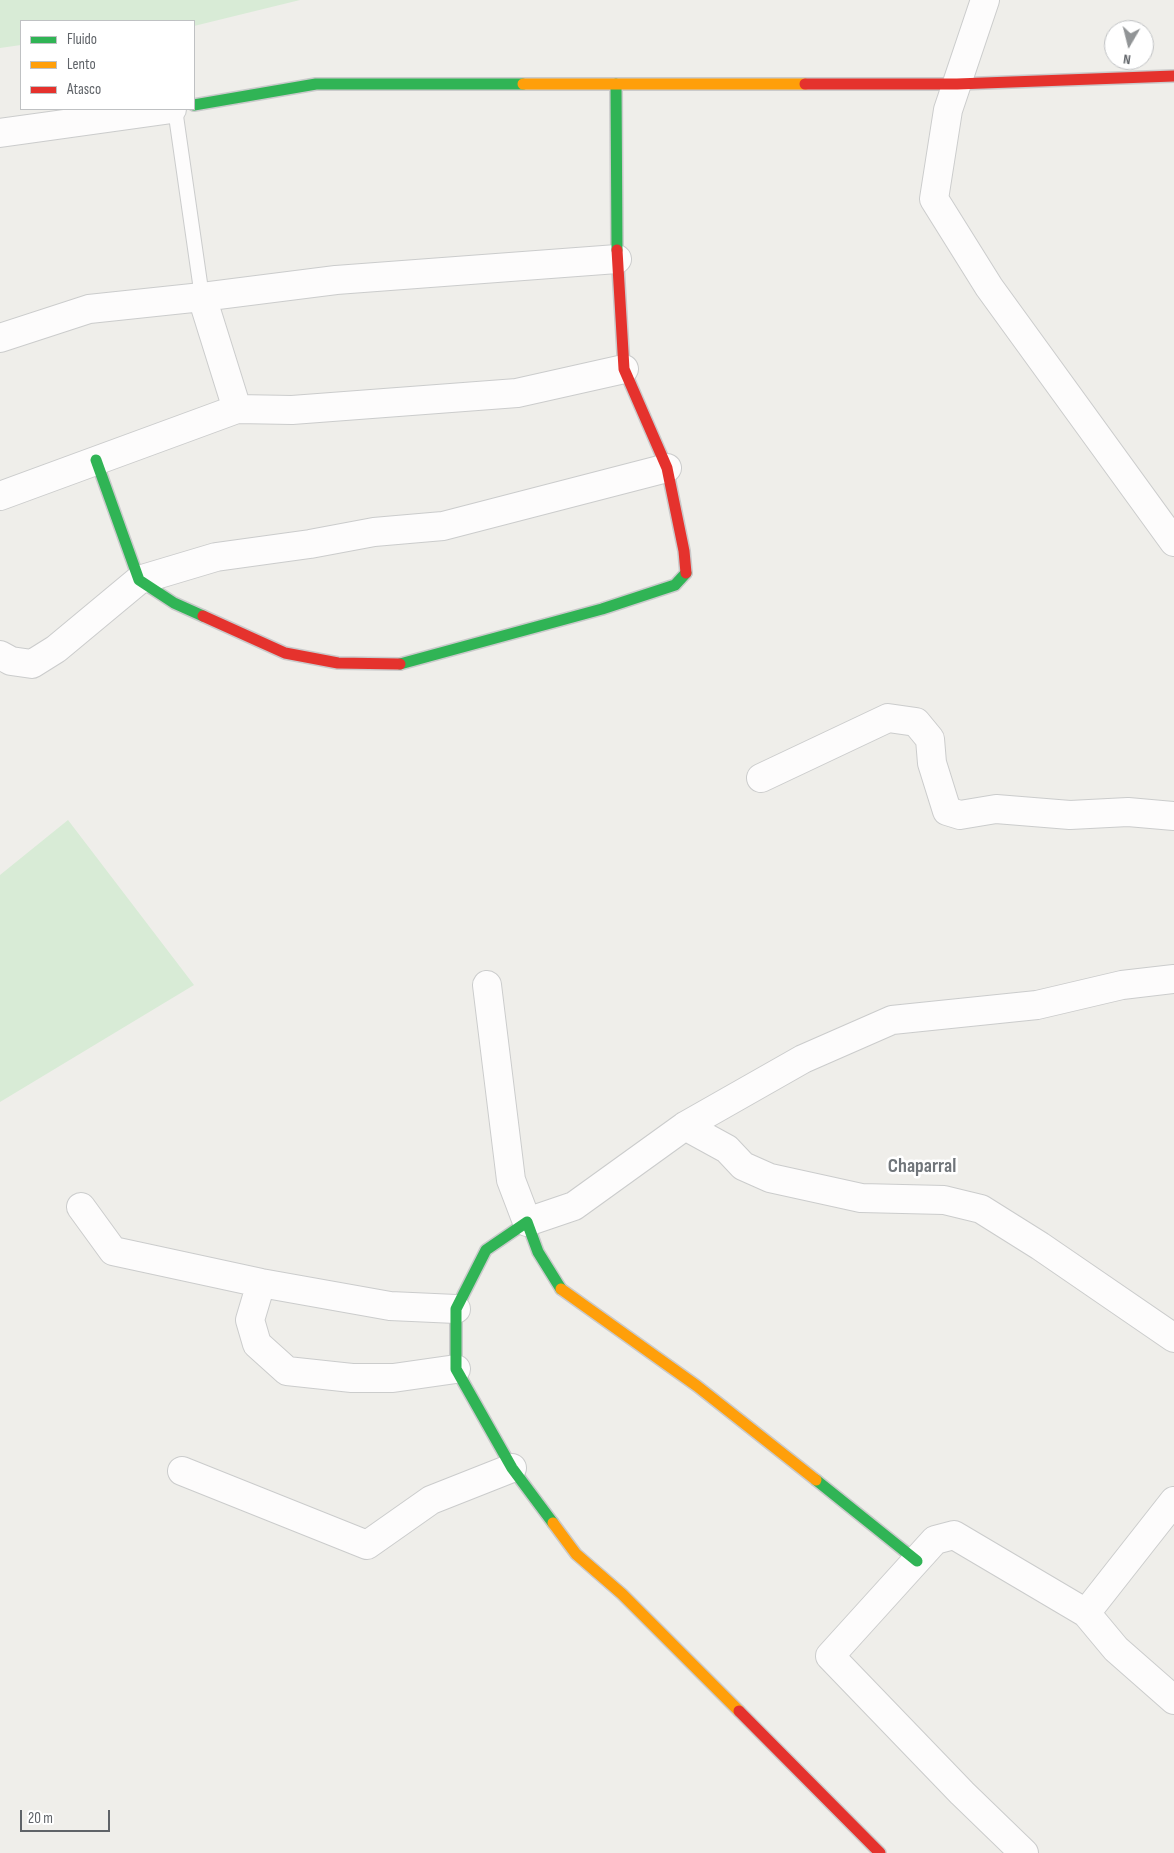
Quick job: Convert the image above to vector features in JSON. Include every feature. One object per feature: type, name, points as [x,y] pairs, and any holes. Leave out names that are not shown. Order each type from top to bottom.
[{"type":"street","points":[[985,0],[948,110],[934,199],[989,287],[1174,542]]},
{"type":"street","points":[[195,105],[316,84],[957,84],[1174,76]]},
{"type":"street","points":[[96,460],[140,580],[174,603],[285,652],[338,663],[399,664],[602,609],[675,585],[686,573],[667,468],[624,369],[616,259],[616,84]]},
{"type":"street","points":[[0,133],[166,110]]},
{"type":"street","points":[[0,338],[89,309],[336,280],[616,259]]},
{"type":"street","points":[[202,297],[237,409]]},
{"type":"street","points":[[0,496],[237,409],[292,410],[517,393],[624,369]]},
{"type":"street","points":[[0,655],[11,661],[32,664],[56,649],[140,580],[216,557],[310,544],[374,532],[443,526],[667,468]]},
{"type":"street","points":[[761,778],[888,718],[916,722],[930,739],[932,763],[947,810],[960,815],[996,809],[1070,815],[1128,812],[1174,816]]},
{"type":"street","points":[[880,1853],[622,1594],[576,1554],[512,1468],[456,1370],[456,1308],[486,1250],[527,1222],[574,1206],[685,1126],[803,1059],[892,1020],[1037,1005],[1122,985],[1174,979]]},
{"type":"street","points":[[487,985],[511,1180],[538,1252],[563,1292],[696,1386],[917,1561]]},
{"type":"street","points":[[685,1126],[727,1149],[743,1166],[770,1178],[861,1198],[944,1200],[981,1209],[1040,1246],[1174,1338]]},
{"type":"street","points":[[81,1207],[113,1251],[261,1283],[390,1306],[456,1308]]},
{"type":"street","points":[[261,1283],[250,1320],[257,1344],[287,1371],[352,1378],[394,1378],[456,1370]]},
{"type":"street","points":[[182,1471],[367,1544],[431,1500],[512,1468]]},
{"type":"street","points":[[1086,1613],[1174,1501]]},
{"type":"street","points":[[1024,1853],[962,1793],[830,1656],[935,1540],[954,1534],[1086,1613],[1116,1649],[1174,1700]]},
{"type":"lane","points":[[173,110],[202,297]]},
{"type":"green space","points":[[0,0],[300,0],[195,26],[195,20],[20,20],[20,45],[0,48]]},
{"type":"green space","points":[[68,820],[194,985],[0,1102],[0,875]]},
{"type":"traffic: fast","points":[[195,105],[316,84],[523,84]]},
{"type":"traffic: fast","points":[[616,84],[617,250]]},
{"type":"traffic: fast","points":[[96,460],[139,580],[174,603],[203,616]]},
{"type":"traffic: fast","points":[[400,664],[602,609],[675,585],[686,573]]},
{"type":"traffic: fast","points":[[553,1523],[512,1468],[456,1369],[456,1309],[486,1250],[527,1222],[538,1252],[561,1289]]},
{"type":"traffic: fast","points":[[816,1480],[917,1561]]},
{"type":"traffic: slow","points":[[523,84],[805,84]]},
{"type":"traffic: slow","points":[[561,1289],[697,1386],[816,1480]]},
{"type":"traffic: slow","points":[[553,1523],[576,1554],[622,1594],[739,1711]]},
{"type":"traffic: jam","points":[[805,84],[957,84],[1174,76]]},
{"type":"traffic: jam","points":[[617,250],[624,369],[667,468],[684,551],[686,573]]},
{"type":"traffic: jam","points":[[203,616],[285,653],[338,663],[400,664]]},
{"type":"traffic: jam","points":[[739,1711],[880,1853]]},
{"type":"district","name":"Chaparral","points":[[922,1167]]}]
